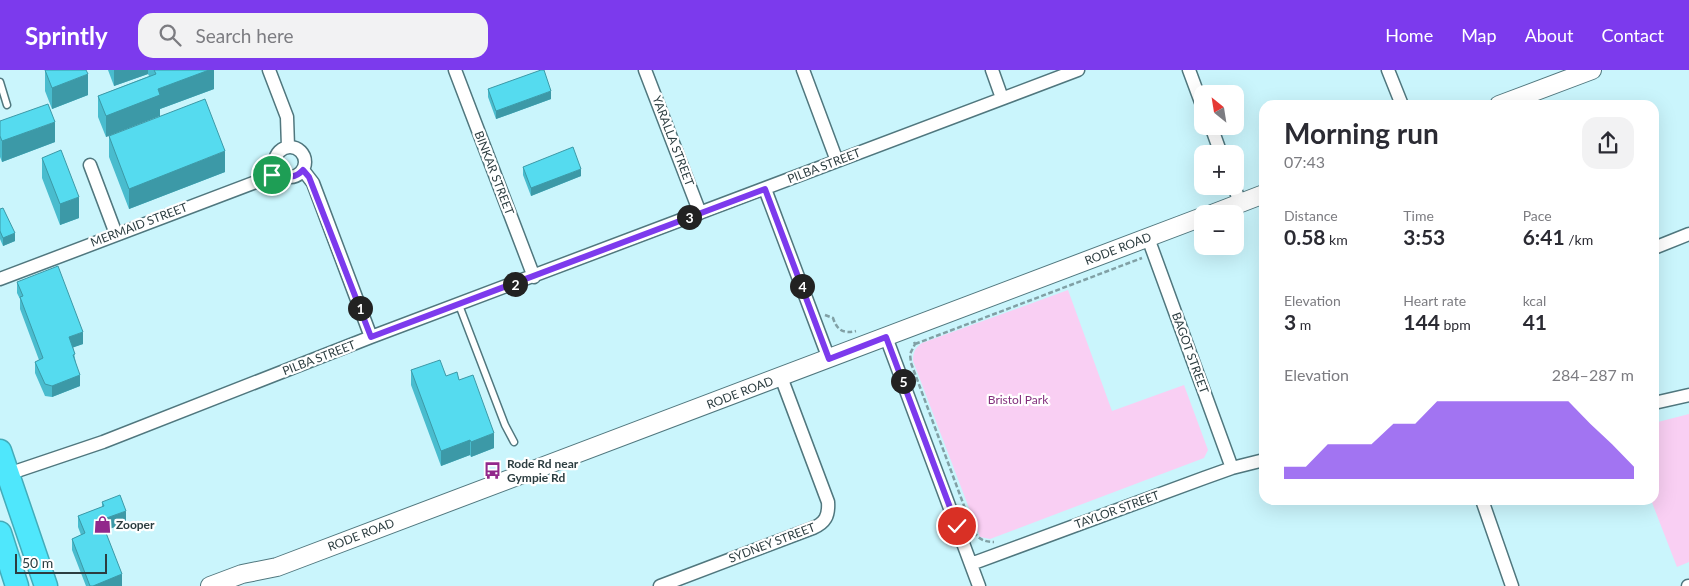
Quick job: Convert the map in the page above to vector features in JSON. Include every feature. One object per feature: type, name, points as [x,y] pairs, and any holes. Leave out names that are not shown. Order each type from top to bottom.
[{"type":"highway","points":[[0,451],[46,586]]},
{"type":"highway","points":[[0,533],[17,586]]},
{"type":"main road","points":[[1512,100],[1590,70]]},
{"type":"main road","points":[[1235,205],[1259,196]]},
{"type":"main road","name":"RODE ROAD","points":[[210,586],[242,574],[277,567],[1194,220]]},
{"type":"main road","name":"RODE ROAD","points":[[248,586],[277,567]]},
{"type":"street","points":[[269,70],[287,117],[288,147]]},
{"type":"street","name":"BINKAR STREET","points":[[455,70],[534,277]]},
{"type":"street","name":"YARALLA STREET","points":[[646,70],[700,213]]},
{"type":"street","points":[[803,70],[837,161]]},
{"type":"street","points":[[992,70],[1002,98]]},
{"type":"street","name":"PILBA STREET","points":[[8,474],[103,442],[371,337],[1078,70]]},
{"type":"street","points":[[1189,70],[1195,85]]},
{"type":"street","points":[[1388,70],[1400,100]]},
{"type":"street","points":[[288,147],[298,149],[306,161],[303,170],[296,176],[291,177],[282,174],[276,167],[276,156],[283,148],[288,147]]},
{"type":"street","points":[[90,165],[116,234]]},
{"type":"street","points":[[303,170],[313,183],[371,337]]},
{"type":"street","name":"MERMAID STREET","points":[[0,279],[261,180],[278,171]]},
{"type":"street","points":[[765,189],[829,359]]},
{"type":"street","points":[[1237,195],[1240,203]]},
{"type":"street","points":[[1659,246],[1689,234]]},
{"type":"street","name":"BAGOT STREET","points":[[1148,238],[1232,468]]},
{"type":"street","points":[[886,337],[979,586]]},
{"type":"street","name":"SYDNEY STREET","points":[[660,586],[813,528],[825,520],[828,513],[828,502],[781,377]]},
{"type":"street","points":[[1659,402],[1689,395]]},
{"type":"street","name":"TAYLOR STREET","points":[[971,564],[1232,468],[1259,461]]},
{"type":"street","points":[[1484,505],[1512,586]]},
{"type":"lane","points":[[0,82],[7,105]]},
{"type":"lane","points":[[459,304],[505,425],[514,442]]},
{"type":"path","points":[[997,541],[983,541],[973,530],[911,364],[910,354],[915,344],[1142,258]]},
{"type":"path","points":[[810,309],[833,318],[837,327],[843,332],[861,330]]},
{"type":"path","points":[[913,339],[915,344]]},
{"type":"green space","name":"Bristol Park","points":[[1068,290],[1112,411],[1184,385],[1208,450],[1204,458],[990,539],[980,537],[913,361],[914,353],[922,343]]},
{"type":"green space","points":[[1689,414],[1689,562],[1677,567],[1653,505],[1659,505],[1659,422]]},
{"type":"building","points":[[45,70],[86,70],[88,74],[52,88]]},
{"type":"building","points":[[154,70],[209,70],[158,89],[160,95],[106,116],[98,96],[156,74]]},
{"type":"building","points":[[544,70],[551,91],[496,111],[488,89]]},
{"type":"building","points":[[205,99],[225,151],[129,189],[109,136]]},
{"type":"building","points":[[48,104],[55,122],[2,141],[0,121]]},
{"type":"building","points":[[573,147],[581,169],[531,188],[523,167]]},
{"type":"building","points":[[61,150],[79,197],[60,204],[42,158]]},
{"type":"building","points":[[3,208],[15,233],[3,238],[0,231],[0,209]]},
{"type":"building","points":[[58,266],[83,332],[69,337],[80,375],[52,386],[45,384],[35,362],[43,358],[20,297],[23,296],[17,282]]},
{"type":"building","points":[[440,360],[446,376],[457,372],[459,380],[473,375],[494,433],[441,451],[411,370]]},
{"type":"building","points":[[120,495],[126,511],[101,520],[122,574],[90,586],[72,539],[85,533],[78,516],[104,506],[102,502]]},
{"type":"place","name":"Rode Rd near Gympie Rd","points":[[493,471]]},
{"type":"place","name":"Zooper","points":[[102,525]]},
{"type":"route","points":[[272,175],[278,171],[291,177],[300,174],[303,170],[313,183],[371,337],[765,189],[829,359],[886,337],[957,526]]}]
